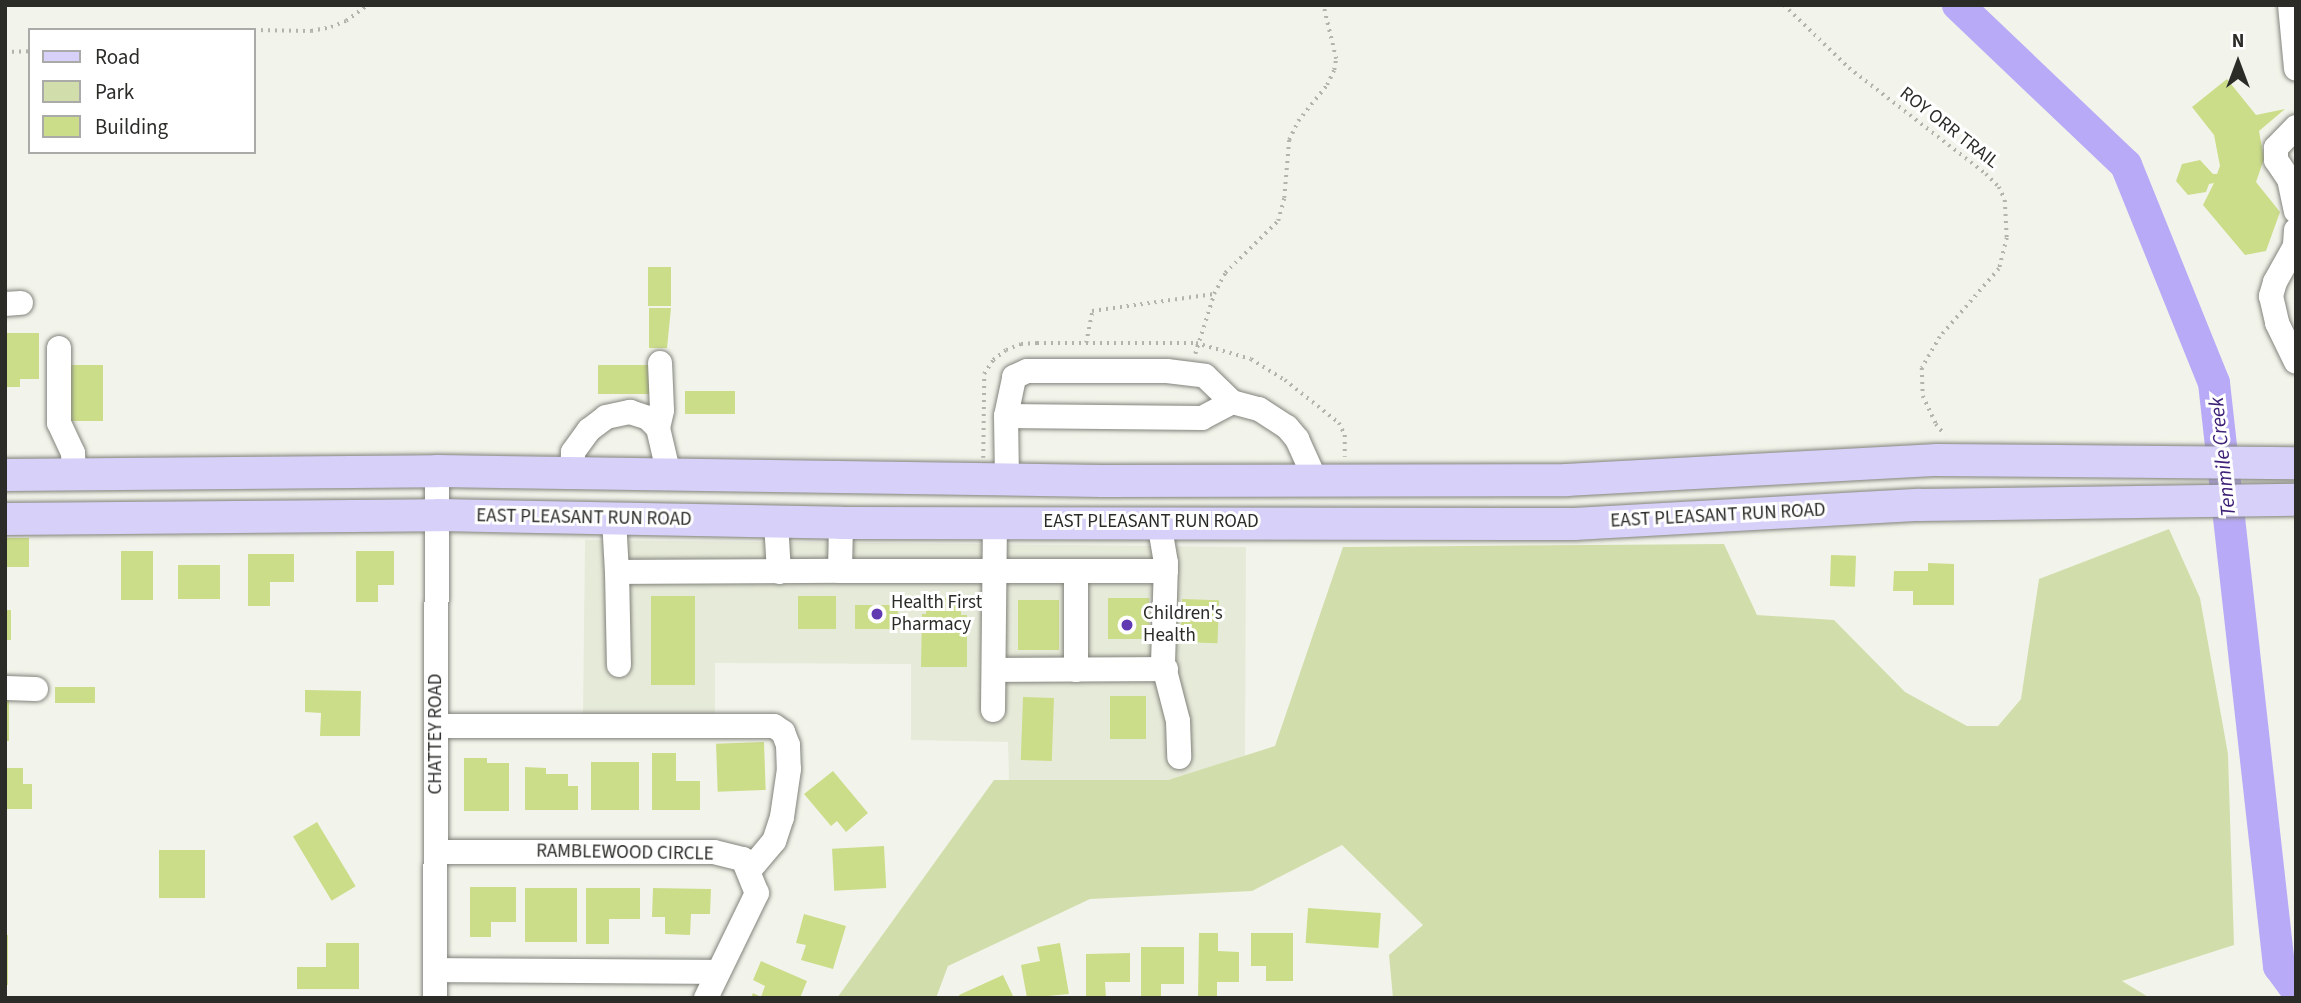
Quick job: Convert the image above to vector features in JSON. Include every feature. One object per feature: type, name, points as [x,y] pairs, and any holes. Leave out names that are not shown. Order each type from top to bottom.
[{"type":"main road","points":[[5,474],[437,471],[1007,479],[1566,480],[1937,460],[2296,463]]},
{"type":"main road","points":[[1790,467],[1792,512]]},
{"type":"main road","points":[[841,523],[842,477]]},
{"type":"main road","points":[[1316,481],[1317,521]]},
{"type":"main road","name":"EAST PLEASANT RUN ROAD","points":[[5,519],[439,515],[841,523],[1317,521],[1574,524],[1919,505],[2296,500]]},
{"type":"street","points":[[2290,5],[2296,69]]},
{"type":"street","points":[[2296,127],[2276,148],[2276,160],[2292,178],[2296,211]]},
{"type":"street","points":[[2296,230],[2295,246],[2275,282],[2271,296],[2277,323],[2296,362]]},
{"type":"street","points":[[59,348],[59,423],[73,453],[74,474]]},
{"type":"street","points":[[660,363],[662,410],[659,428],[669,475]]},
{"type":"street","points":[[1007,479],[1006,416],[1014,377],[1027,371],[1192,373],[1205,376],[1232,402],[1259,410],[1287,426],[1297,439],[1316,481]]},
{"type":"street","points":[[1006,416],[1202,418],[1232,402]]},
{"type":"street","points":[[572,473],[573,452],[578,441],[606,417],[630,412],[648,418],[659,428]]},
{"type":"street","name":"CHATTEY ROAD","points":[[435,998],[439,515],[437,471]]},
{"type":"street","points":[[614,519],[619,665]]},
{"type":"street","points":[[776,522],[779,572]]},
{"type":"street","points":[[1159,522],[1166,571],[1166,669],[1178,721],[1179,757]]},
{"type":"street","points":[[840,571],[841,523]]},
{"type":"street","points":[[993,710],[995,523]]},
{"type":"street","points":[[1076,571],[1076,670]]},
{"type":"street","points":[[617,572],[1166,571]]},
{"type":"street","points":[[994,670],[1166,669]]},
{"type":"street","points":[[5,688],[36,689]]},
{"type":"street","points":[[436,726],[774,726],[782,732],[788,745],[789,769],[782,817],[774,841],[749,871],[757,893],[706,998]]},
{"type":"street","name":"RAMBLEWOOD CIRCLE","points":[[436,852],[714,852],[743,859],[749,871]]},
{"type":"street","points":[[436,970],[718,972]]},
{"type":"path","points":[[256,30],[311,32],[346,21],[366,5]]},
{"type":"path","points":[[1192,373],[1196,343],[1214,294],[1225,273],[1278,221],[1284,198],[1289,140],[1298,121],[1327,85],[1334,70],[1336,59],[1323,5]]},
{"type":"path","name":"ROY ORR TRAIL","points":[[1784,5],[1849,68],[1986,174],[1999,187],[2005,200],[2007,238],[1999,270],[1940,337],[1922,368],[1923,396],[1941,433],[1949,438]]},
{"type":"path","points":[[5,52],[28,51]]},
{"type":"path","points":[[1086,343],[1092,311],[1214,294]]},
{"type":"shaded area","points":[[585,540],[1246,547],[1245,756],[1168,780],[1009,780],[1008,742],[911,740],[911,664],[715,663],[715,714],[583,714]]},
{"type":"green space","points":[[2169,529],[2200,598],[2228,754],[2234,945],[2122,981],[2150,998],[1393,998],[1389,955],[1423,925],[1342,845],[1252,891],[1090,899],[948,966],[936,998],[837,998],[994,780],[1168,780],[1275,746],[1343,547],[1724,544],[1757,615],[1834,620],[1905,692],[1967,726],[1998,726],[2021,699],[2039,579]]},
{"type":"building","points":[[2227,79],[2256,115],[2285,109],[2259,131],[2264,159],[2256,182],[2280,212],[2266,251],[2245,255],[2203,205],[2214,183],[2209,184],[2206,192],[2188,195],[2176,181],[2182,164],[2200,160],[2213,174],[2217,174],[2220,166],[2214,135],[2192,107]]},
{"type":"building","points":[[648,267],[671,267],[671,306],[648,306]]},
{"type":"building","points":[[649,308],[671,308],[667,348],[649,348]]},
{"type":"building","points":[[5,333],[39,333],[39,379],[20,379],[20,387],[5,387]]},
{"type":"building","points":[[68,365],[103,365],[103,421],[68,421]]},
{"type":"building","points":[[598,365],[650,365],[650,394],[598,394]]},
{"type":"building","points":[[685,391],[735,391],[735,414],[685,414]]},
{"type":"building","points":[[5,538],[29,538],[29,567],[5,567]]},
{"type":"building","points":[[121,551],[153,551],[153,600],[121,600]]},
{"type":"building","points":[[356,551],[394,551],[394,585],[378,585],[378,602],[356,602]]},
{"type":"building","points":[[248,554],[294,554],[294,582],[270,582],[270,606],[248,606]]},
{"type":"building","points":[[1831,555],[1856,556],[1855,587],[1830,586]]},
{"type":"building","points":[[1928,563],[1954,564],[1954,605],[1913,605],[1913,591],[1893,591],[1894,571],[1928,571]]},
{"type":"building","points":[[178,565],[220,565],[220,599],[178,599]]},
{"type":"building","points":[[651,596],[695,596],[695,685],[651,685]]},
{"type":"building","points":[[798,596],[836,596],[836,629],[798,629]]},
{"type":"building","points":[[937,598],[950,598],[950,604],[961,606],[961,615],[967,615],[967,667],[921,667],[922,614],[926,614],[926,605],[937,603]]},
{"type":"building","points":[[1108,598],[1149,598],[1149,639],[1108,639]]},
{"type":"building","points":[[1182,599],[1219,600],[1217,643],[1180,642]]},
{"type":"building","points":[[1018,600],[1059,600],[1059,650],[1018,650]]},
{"type":"building","points":[[855,605],[898,605],[898,629],[855,629]]},
{"type":"building","points":[[5,610],[11,610],[11,640],[5,640]]},
{"type":"building","points":[[55,687],[95,687],[95,703],[55,703]]},
{"type":"building","points":[[5,690],[9,690],[9,741],[5,741]]},
{"type":"building","points":[[305,690],[361,691],[360,736],[320,736],[321,713],[305,712]]},
{"type":"building","points":[[1110,696],[1146,696],[1146,739],[1110,739]]},
{"type":"building","points":[[1023,697],[1054,698],[1052,761],[1021,760]]},
{"type":"building","points":[[764,742],[766,790],[718,792],[716,744]]},
{"type":"building","points":[[652,753],[676,753],[676,781],[700,781],[700,810],[652,810]]},
{"type":"building","points":[[464,758],[487,758],[487,763],[509,763],[509,811],[464,811]]},
{"type":"building","points":[[591,762],[639,762],[639,810],[591,810]]},
{"type":"building","points":[[525,767],[546,768],[546,774],[568,774],[568,786],[578,786],[578,810],[525,810]]},
{"type":"building","points":[[5,768],[23,768],[23,784],[32,784],[32,809],[5,809]]},
{"type":"building","points":[[833,771],[868,813],[846,832],[837,821],[831,826],[804,794]]},
{"type":"building","points":[[317,822],[356,886],[332,901],[293,836]]},
{"type":"building","points":[[884,846],[886,888],[834,891],[832,849]]},
{"type":"building","points":[[159,850],[205,850],[205,898],[159,898]]},
{"type":"building","points":[[470,887],[516,887],[516,922],[491,922],[491,937],[470,937]]},
{"type":"building","points":[[525,888],[577,888],[577,942],[525,942]]},
{"type":"building","points":[[586,888],[640,888],[640,919],[609,919],[609,944],[586,944]]},
{"type":"building","points":[[653,888],[711,889],[710,914],[691,914],[690,935],[665,934],[665,917],[652,917]]},
{"type":"building","points":[[1308,908],[1381,913],[1378,948],[1306,943]]},
{"type":"building","points":[[804,914],[846,926],[833,969],[801,960],[806,945],[796,943]]},
{"type":"building","points":[[1199,933],[1218,933],[1218,951],[1239,952],[1239,982],[1217,982],[1217,998],[1198,998]]},
{"type":"building","points":[[1251,933],[1293,933],[1293,981],[1266,981],[1266,966],[1251,966]]},
{"type":"building","points":[[5,935],[8,935],[8,985],[5,985]]},
{"type":"building","points":[[326,943],[359,943],[359,989],[297,989],[297,967],[326,967]]},
{"type":"building","points":[[1060,943],[1069,994],[1027,998],[1021,965],[1040,961],[1037,947]]},
{"type":"building","points":[[1141,947],[1184,947],[1184,984],[1161,984],[1161,998],[1141,998]]},
{"type":"building","points":[[1130,953],[1130,982],[1105,982],[1106,998],[1086,998],[1086,954]]},
{"type":"building","points":[[761,961],[807,981],[800,998],[751,998],[753,993],[761,997],[765,986],[753,980]]},
{"type":"building","points":[[1003,975],[1014,998],[960,998],[959,995]]},
{"type":"waterway","name":"Tenmile Creek","points":[[1958,5],[2126,165],[2214,383],[2279,966],[2296,989]]},
{"type":"place","name":"Health First Pharmacy","points":[[877,614]]},
{"type":"place","name":"Children's Health","points":[[1127,625]]}]
